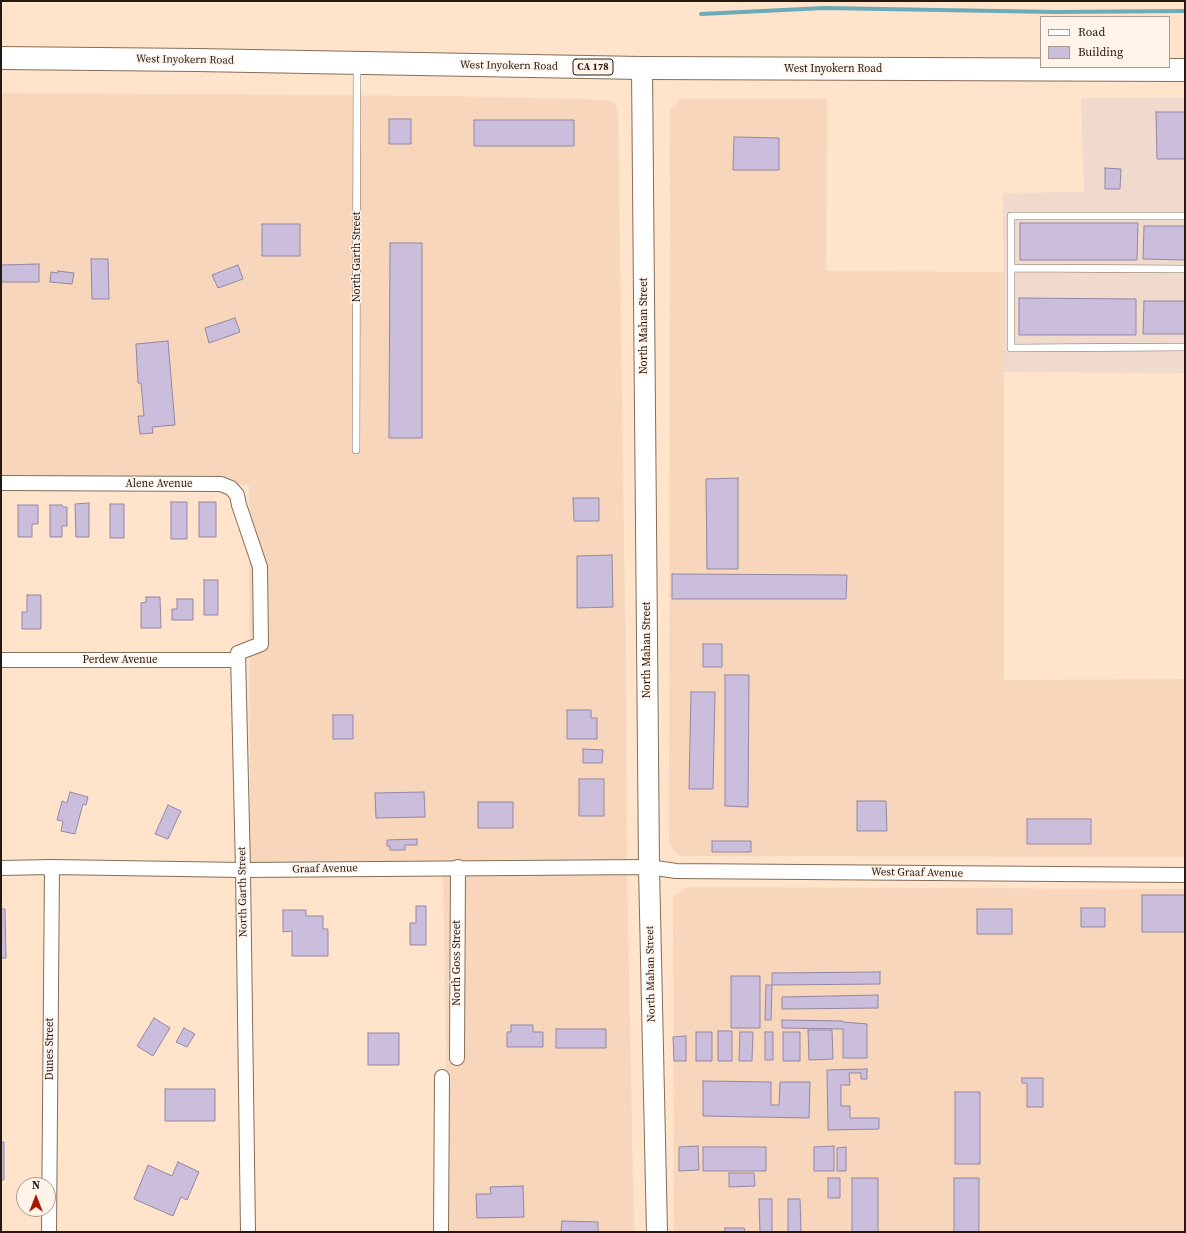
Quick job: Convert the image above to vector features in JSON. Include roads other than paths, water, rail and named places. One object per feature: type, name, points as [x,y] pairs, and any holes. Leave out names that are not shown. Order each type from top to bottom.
[{"type":"main road","name":"West Inyokern Road","points":[[1,58],[642,68],[1185,70]]},
{"type":"street","name":"North Mahan Street","points":[[642,68],[649,867],[657,1232]]},
{"type":"street","name":"Alene Avenue","points":[[1,483],[221,484],[231,488],[237,495],[260,567],[261,644],[238,653],[238,660]]},
{"type":"street","name":"Perdew Avenue","points":[[1,660],[238,660]]},
{"type":"street","name":"North Garth Street","points":[[238,660],[243,870],[248,1232]]},
{"type":"street","name":"Graaf Avenue","points":[[1,868],[52,867],[243,870],[458,867],[649,867]]},
{"type":"street","name":"Dunes Street","points":[[49,1232],[52,867]]},
{"type":"street","name":"North Goss Street","points":[[457,1058],[458,867]]},
{"type":"street","name":"West Graaf Avenue","points":[[649,867],[676,871],[1185,875]]},
{"type":"street","points":[[441,1232],[442,1077]]},
{"type":"lane","name":"North Garth Street","points":[[356,450],[357,63]]},
{"type":"lane","points":[[1185,216],[1011,216],[1011,348],[1185,347]]},
{"type":"lane","points":[[1011,268],[1185,269]]},
{"type":"waterway","points":[[701,14],[824,8],[1055,12],[1185,11]]}]
